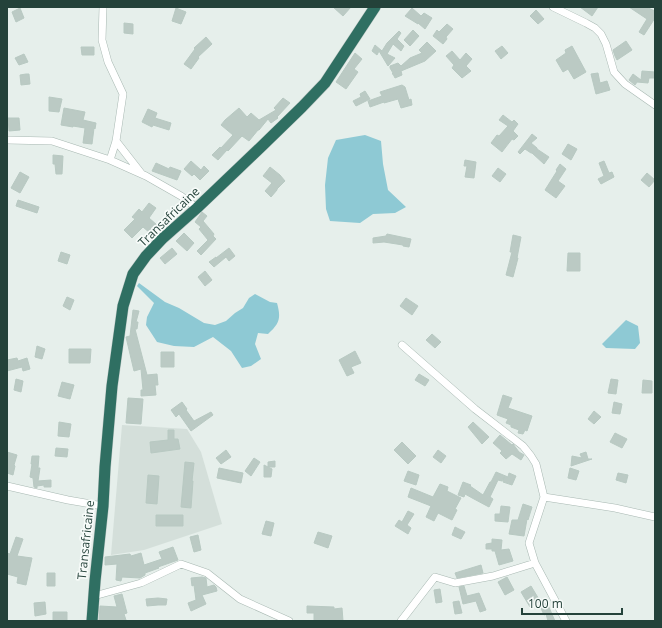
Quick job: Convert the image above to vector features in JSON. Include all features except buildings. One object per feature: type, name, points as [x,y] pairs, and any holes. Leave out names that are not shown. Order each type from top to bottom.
[{"type":"highway","name":"Transafricaine","points":[[92,621],[103,506],[112,386],[122,306],[133,274],[146,256],[162,239],[197,208],[325,83],[375,7]]},
{"type":"street","points":[[103,7],[102,40],[108,62],[123,94],[116,141],[110,160]]},
{"type":"street","points":[[552,7],[595,28],[601,34],[606,44],[614,72],[625,84],[655,105]]},
{"type":"street","points":[[7,140],[52,141],[110,160],[146,176],[181,196],[197,208]]},
{"type":"street","points":[[116,141],[142,175]]},
{"type":"street","points":[[402,345],[475,409],[522,446],[536,464],[544,497],[529,543],[535,563],[566,621]]},
{"type":"street","points":[[7,486],[68,500],[103,506]]},
{"type":"street","points":[[544,497],[615,508],[655,517]]},
{"type":"street","points":[[401,621],[435,577],[455,583],[493,576],[535,563]]},
{"type":"street","points":[[94,596],[141,583],[181,564],[207,573],[240,599],[289,621]]},
{"type":"shaded area","points":[[122,425],[187,429],[201,452],[222,524],[144,550],[111,555]]},
{"type":"water","points":[[365,135],[381,141],[383,164],[388,190],[406,207],[395,213],[373,214],[360,223],[330,221],[326,209],[325,185],[328,158],[336,140]]},
{"type":"water","points":[[139,283],[165,302],[179,308],[204,323],[215,325],[226,321],[243,308],[249,298],[255,294],[270,302],[277,303],[279,313],[278,320],[275,327],[268,334],[258,333],[255,344],[261,359],[251,366],[242,368],[231,351],[213,337],[194,347],[174,346],[157,342],[146,325],[147,317],[154,303],[137,286]]},
{"type":"water","points":[[626,320],[638,326],[640,343],[635,349],[606,348],[602,344]]}]
